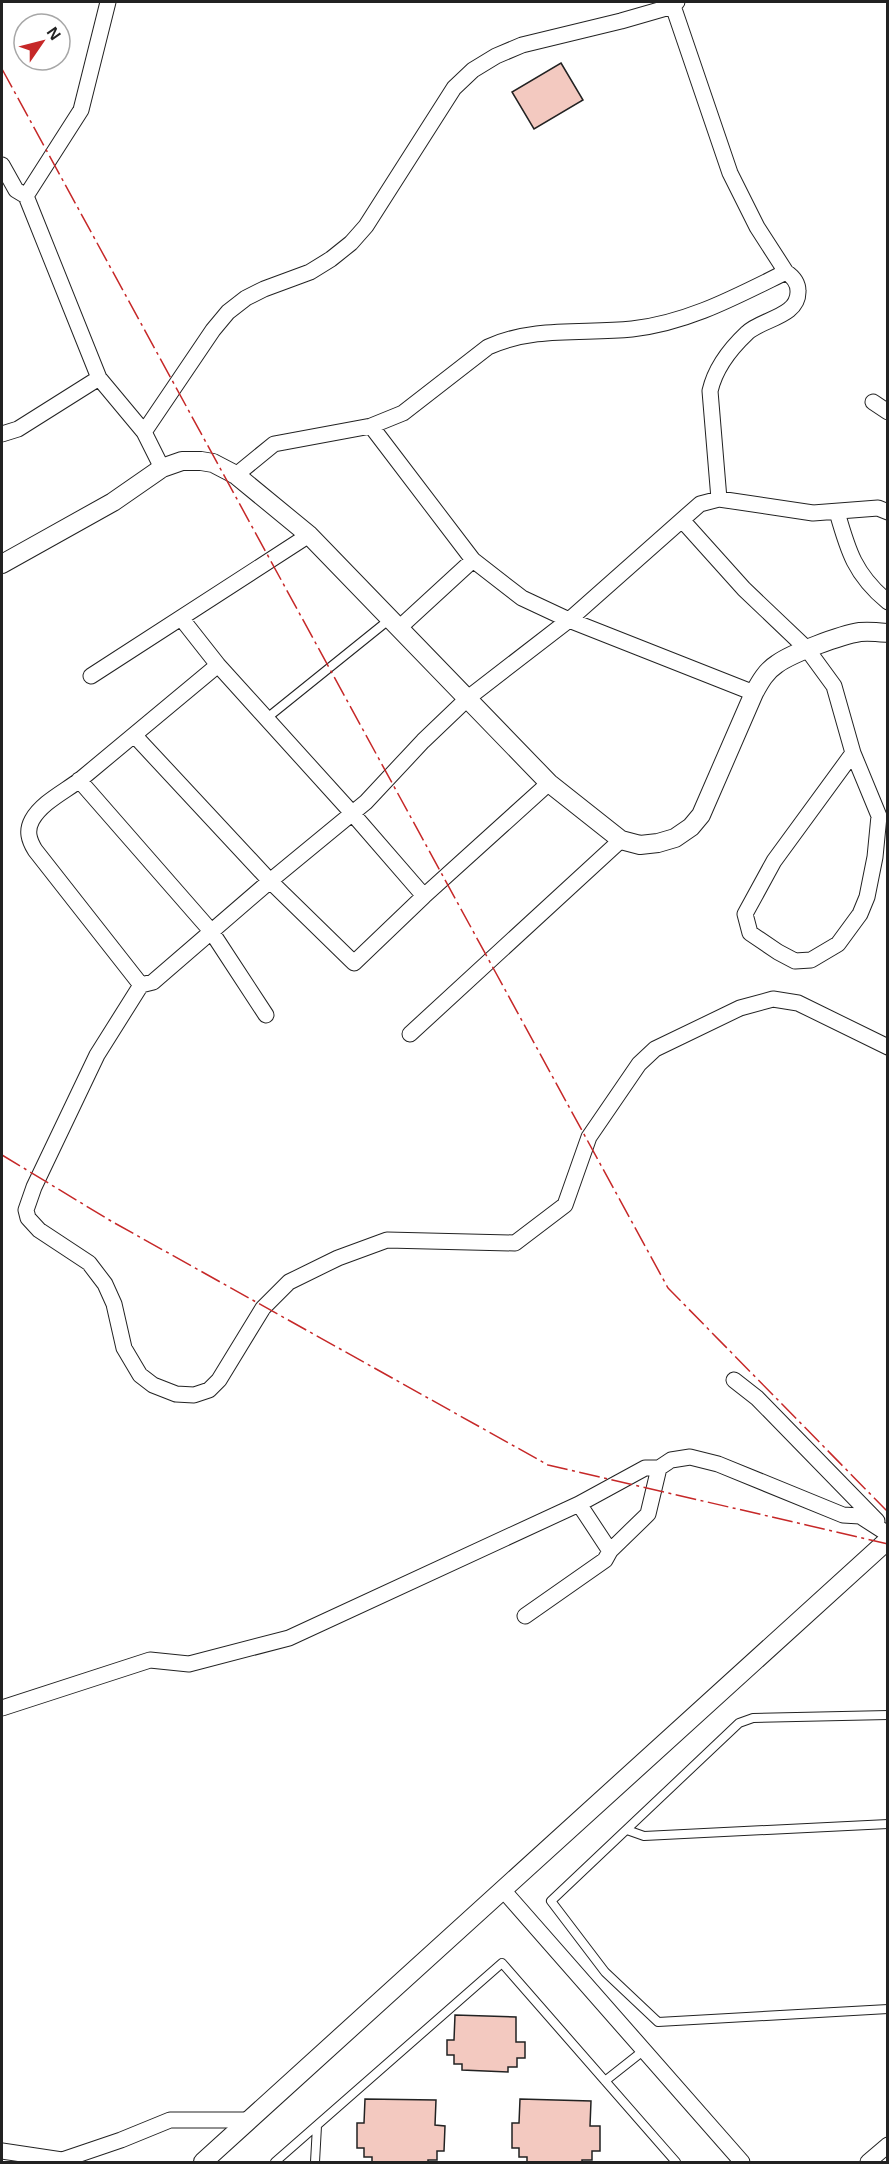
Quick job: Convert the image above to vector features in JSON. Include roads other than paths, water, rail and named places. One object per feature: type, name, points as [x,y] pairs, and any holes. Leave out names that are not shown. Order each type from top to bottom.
[{"type":"street","points":[[26,196],[81,110],[108,2]]},
{"type":"street","points":[[144,432],[213,330],[228,312],[246,298],[264,289],[310,272],[351,243],[366,226],[454,88],[473,70],[496,56],[522,45],[621,21],[675,4],[730,173],[757,227],[798,287],[796,301],[783,314],[758,325],[746,334],[719,366],[713,377],[710,398],[719,499]]},
{"type":"street","points":[[2,165],[16,190],[26,196],[99,378],[144,432],[162,468]]},
{"type":"street","points":[[236,474],[274,444],[370,426],[403,413],[488,347],[504,339],[534,334],[632,329],[666,323],[692,316],[786,272]]},
{"type":"street","points":[[2,434],[18,429],[99,378]]},
{"type":"street","points":[[873,402],[888,412]]},
{"type":"street","points":[[370,426],[473,560],[522,598],[569,620],[754,693]]},
{"type":"street","points":[[2,564],[113,502],[162,468],[182,461],[201,460],[213,463],[236,474],[309,535],[549,783],[621,840],[640,845],[675,838],[691,827],[701,815],[754,693],[763,677],[775,665],[807,649],[857,632],[888,633]]},
{"type":"street","points":[[888,512],[878,508],[813,513],[719,499],[700,504],[569,620],[468,698],[423,741],[366,802],[153,982],[141,985],[97,1055],[34,1187],[26,1210],[28,1218],[39,1230],[89,1263],[105,1284],[114,1304],[124,1348],[140,1375],[153,1385],[176,1394],[194,1395],[209,1390],[219,1380],[263,1308],[290,1282],[338,1258],[387,1240],[515,1243],[566,1205],[589,1137],[639,1064],[655,1049],[740,1008],[773,999],[798,1003],[888,1047]]},
{"type":"street","points":[[837,512],[847,550],[854,564],[864,579],[888,602]]},
{"type":"street","points":[[682,520],[744,589],[807,649],[834,686],[853,753],[879,816],[875,857],[867,897],[860,914],[838,944],[811,960],[795,961],[750,933],[745,914],[774,861],[853,753]]},
{"type":"street","points":[[91,676],[309,535]]},
{"type":"street","points":[[394,623],[473,560]]},
{"type":"street","points":[[181,618],[218,665],[424,896]]},
{"type":"street","points":[[141,985],[35,850],[28,832],[30,823],[34,816],[135,736],[218,665]]},
{"type":"street","points":[[135,736],[270,881],[354,963],[549,783]]},
{"type":"street","points":[[79,780],[211,931],[266,1015]]},
{"type":"street","points":[[410,1034],[621,840]]},
{"type":"street","points":[[734,1380],[757,1398],[888,1533]]},
{"type":"street","points":[[2,1708],[150,1660],[189,1664],[289,1638],[579,1504],[645,1468],[659,1468],[671,1460],[690,1457],[718,1464],[843,1515],[860,1516],[888,1533]]},
{"type":"street","points":[[525,1616],[605,1560],[610,1551],[648,1514],[659,1468]]},
{"type":"street","points":[[579,1504],[610,1551]]},
{"type":"street","points":[[203,2163],[888,1540]]},
{"type":"street","points":[[503,1890],[742,2163]]},
{"type":"street","points":[[2,2151],[62,2160],[122,2140],[170,2120],[250,2120]]},
{"type":"street","points":[[868,2163],[888,2145]]},
{"type":"lane","points":[[267,718],[394,623]]},
{"type":"lane","points":[[888,1715],[746,1720],[739,1724],[551,1901],[605,1972],[658,2022],[888,2009]]},
{"type":"lane","points":[[627,1830],[644,1836],[888,1824]]},
{"type":"lane","points":[[275,2163],[502,1963],[676,2163]]},
{"type":"lane","points":[[605,2081],[643,2050]]},
{"type":"lane","points":[[315,2163],[317,2126]]}]
